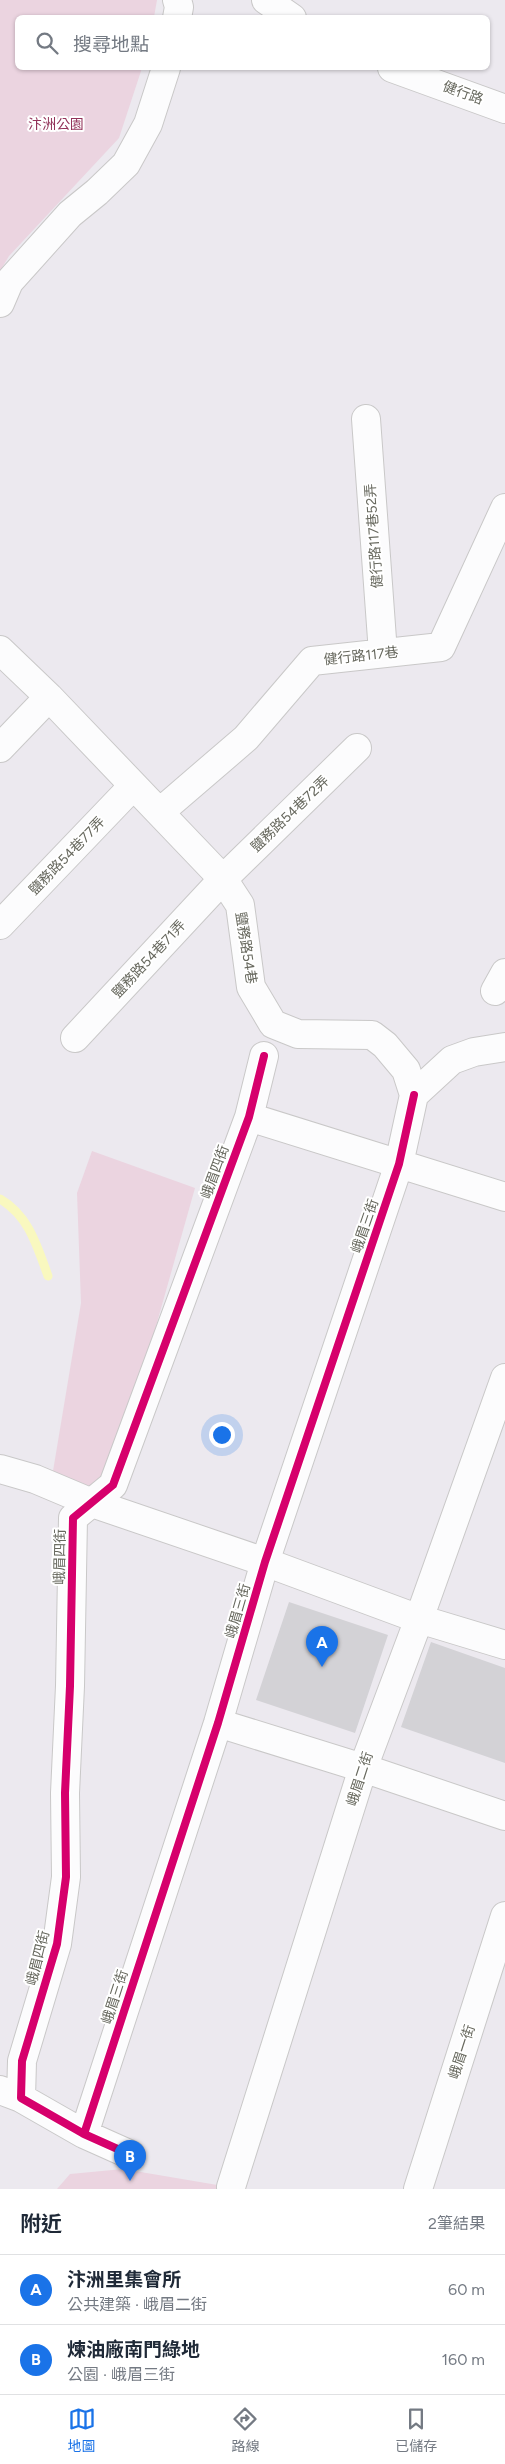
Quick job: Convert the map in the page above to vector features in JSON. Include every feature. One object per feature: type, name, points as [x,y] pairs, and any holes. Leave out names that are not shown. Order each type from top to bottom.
[{"type":"street","points":[[177,0],[179,7],[178,15]]},
{"type":"street","points":[[267,0],[288,15]]},
{"type":"street","points":[[0,303],[9,282],[58,227],[126,164],[148,124],[165,70]]},
{"type":"street","name":"健行路","points":[[398,70],[505,109]]},
{"type":"street","name":"健行路117巷52弄","points":[[366,419],[383,653]]},
{"type":"street","name":"健行路117巷","points":[[160,812],[246,738],[312,661],[440,647],[505,508]]},
{"type":"street","name":"鹽務路54巷","points":[[0,650],[49,697],[223,879],[240,905],[251,987],[273,1024],[298,1034],[372,1036],[385,1044],[406,1070],[414,1095]]},
{"type":"street","points":[[0,748],[49,697]]},
{"type":"street","name":"鹽務路54巷72弄","points":[[223,879],[356,748]]},
{"type":"street","name":"鹽務路54巷77弄","points":[[0,925],[133,786]]},
{"type":"street","name":"鹽務路54巷71弄","points":[[75,1038],[223,879]]},
{"type":"street","points":[[414,1095],[452,1060],[474,1052],[505,1047]]},
{"type":"street","name":"峨眉四街","points":[[11,2094],[57,1944],[66,1877],[65,1793],[70,1686],[73,1518],[113,1485],[249,1117],[264,1056]]},
{"type":"street","name":"峨眉三街","points":[[84,2134],[218,1723],[265,1562],[399,1164],[414,1095]]},
{"type":"street","points":[[249,1117],[505,1197]]},
{"type":"street","name":"峨眉二街","points":[[231,2187],[363,1768],[419,1619],[505,1378]]},
{"type":"street","points":[[0,1469],[35,1479],[92,1503],[265,1562],[419,1619],[505,1645]]},
{"type":"street","points":[[218,1723],[363,1768],[505,1816]]},
{"type":"street","name":"峨眉一街","points":[[418,2189],[505,1916]]},
{"type":"street","points":[[11,2094],[84,2134],[131,2155]]},
{"type":"green space","name":"汴洲公園","points":[[0,0],[157,0],[154,15],[15,15],[15,70],[141,70],[119,138],[9,256],[0,271]]},
{"type":"green space","points":[[92,1151],[195,1188],[108,1496],[51,1483],[81,1303],[77,1193]]},
{"type":"green space","points":[[123,2169],[241,2189],[57,2189],[70,2174]]},
{"type":"building","points":[[289,1602],[388,1635],[355,1733],[256,1700]]},
{"type":"building","points":[[431,1642],[505,1668],[505,1763],[401,1727]]},
{"type":"waterway","points":[[0,1199],[10,1206],[25,1223],[36,1243],[48,1276]]},
{"type":"cycle path","points":[[131,2155],[84,2134],[21,2098],[22,2061],[57,1944],[66,1877],[65,1793],[70,1686],[73,1518],[113,1485],[249,1117],[264,1056]]},
{"type":"cycle path","points":[[84,2134],[218,1723],[265,1562],[399,1164],[414,1095]]},
{"type":"place","name":"汴洲里集會所","points":[[322,1667]]},
{"type":"place","name":"煉油廠南門綠地","points":[[130,2181]]}]
